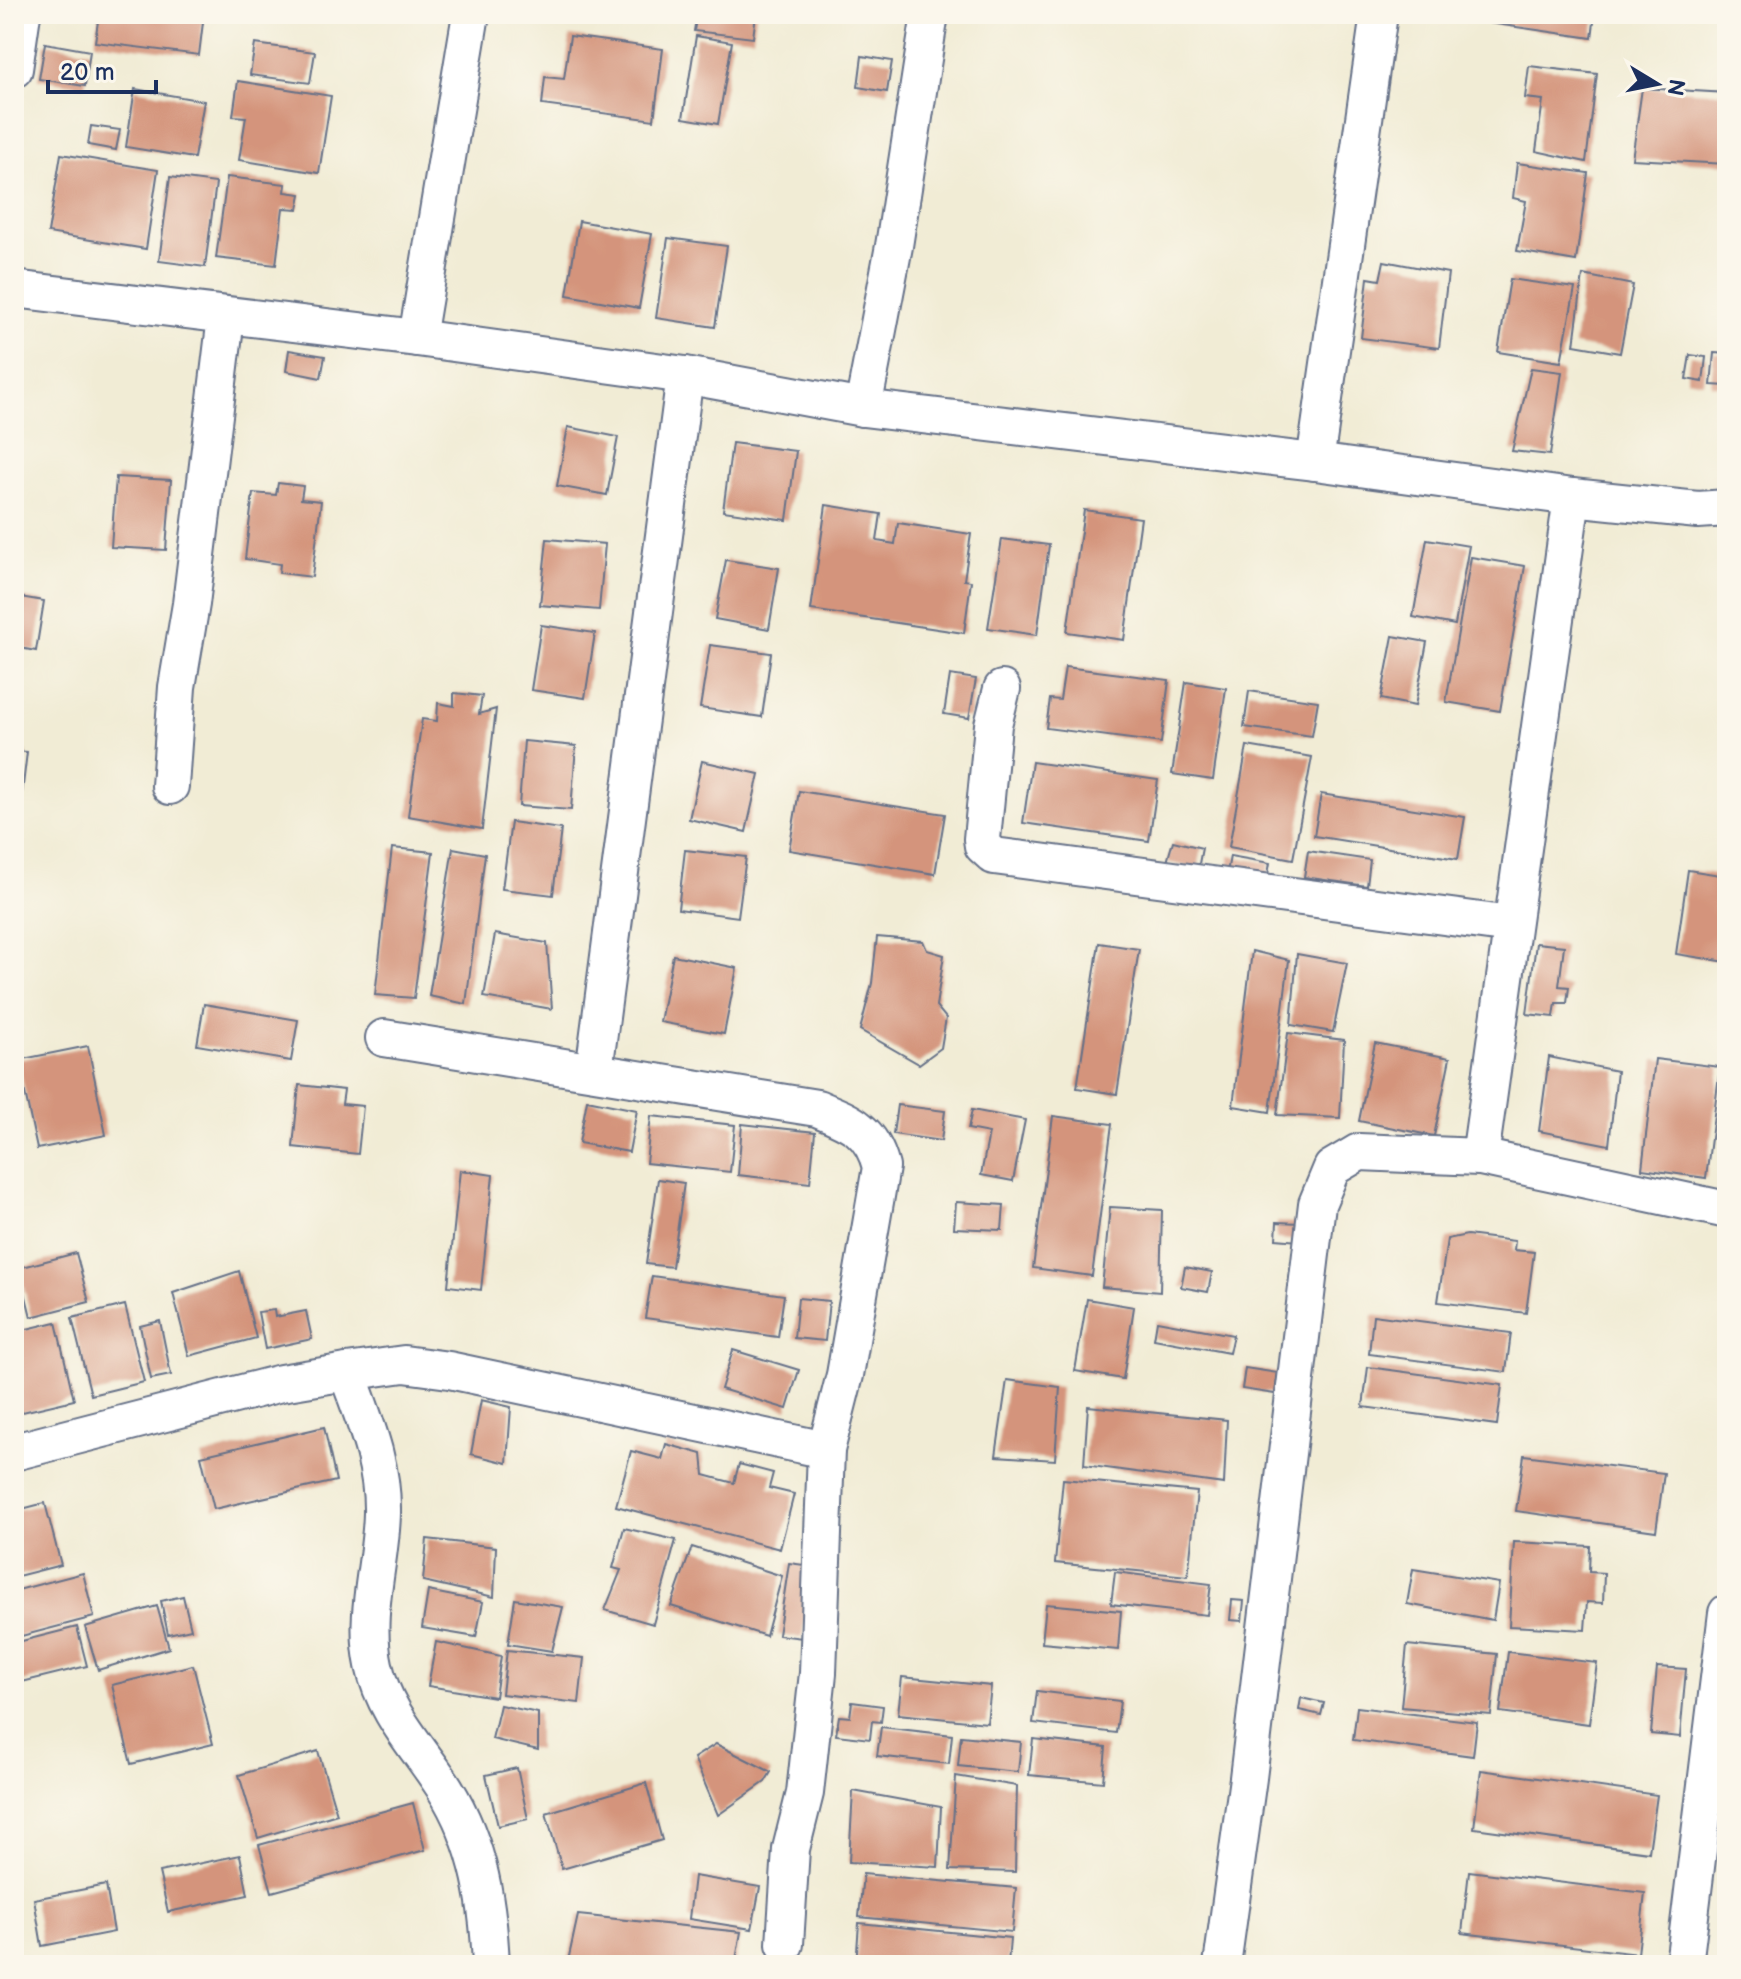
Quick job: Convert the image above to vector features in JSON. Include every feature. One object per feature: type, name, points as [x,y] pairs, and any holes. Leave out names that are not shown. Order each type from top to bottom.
[{"type":"street","points":[[14,69],[22,14]]},
{"type":"street","points":[[417,338],[471,14]]},
{"type":"street","points":[[863,408],[894,246],[930,14]]},
{"type":"street","points":[[1315,462],[1379,14]]},
{"type":"street","points":[[14,289],[417,338],[685,375],[863,408],[1315,462],[1572,497],[1698,510],[1727,508]]},
{"type":"street","points":[[170,786],[177,687],[191,604],[226,317]]},
{"type":"street","points":[[594,1071],[685,375]]},
{"type":"street","points":[[1480,1157],[1572,497]]},
{"type":"street","points":[[1002,689],[993,725],[982,839],[983,846],[994,856],[1511,925]]},
{"type":"street","points":[[384,1038],[817,1108],[850,1122],[875,1143],[881,1167],[845,1375],[826,1450],[818,1673],[805,1793],[791,1849],[785,1944]]},
{"type":"street","points":[[1222,1965],[1248,1778],[1317,1204],[1332,1168],[1359,1152],[1480,1157],[1727,1210]]},
{"type":"street","points":[[14,1452],[281,1383],[404,1364],[449,1370],[826,1450]]},
{"type":"street","points":[[347,1372],[378,1455],[382,1513],[371,1623],[374,1666],[401,1730],[438,1777],[473,1839],[489,1921],[491,1965]]},
{"type":"street","points":[[1684,1965],[1719,1768],[1727,1613]]},
{"type":"building","points":[[99,14],[204,14],[199,55],[95,42]]},
{"type":"building","points":[[697,14],[756,14],[753,38],[694,31]]},
{"type":"building","points":[[1428,14],[1595,14],[1592,38]]},
{"type":"building","points":[[570,36],[663,49],[654,120],[542,105],[545,77],[564,79]]},
{"type":"building","points":[[696,36],[732,42],[718,124],[683,118]]},
{"type":"building","points":[[45,43],[90,51],[85,86],[39,79]]},
{"type":"building","points":[[255,44],[315,52],[310,83],[250,75]]},
{"type":"building","points":[[862,56],[892,61],[887,92],[858,87]]},
{"type":"building","points":[[1529,66],[1597,74],[1586,162],[1536,151],[1543,100],[1525,98]]},
{"type":"building","points":[[238,81],[331,96],[319,173],[239,160],[246,117],[233,116]]},
{"type":"building","points":[[1642,88],[1727,93],[1727,164],[1632,159]]},
{"type":"building","points":[[135,89],[204,101],[194,158],[126,147]]},
{"type":"building","points":[[91,126],[120,130],[116,150],[88,145]]},
{"type":"building","points":[[61,154],[158,170],[146,249],[48,233]]},
{"type":"building","points":[[1517,163],[1588,173],[1576,261],[1517,251],[1526,201],[1513,198]]},
{"type":"building","points":[[170,177],[216,183],[205,267],[159,261]]},
{"type":"building","points":[[227,177],[286,184],[285,192],[301,194],[298,209],[283,208],[276,265],[216,258]]},
{"type":"building","points":[[579,221],[652,234],[639,308],[567,295]]},
{"type":"building","points":[[668,238],[727,246],[715,327],[656,318]]},
{"type":"building","points":[[1384,261],[1448,273],[1439,348],[1361,338],[1368,278],[1380,280]]},
{"type":"building","points":[[1583,275],[1633,285],[1620,353],[1574,345]]},
{"type":"building","points":[[1510,279],[1575,288],[1561,362],[1498,352]]},
{"type":"building","points":[[289,350],[325,356],[321,378],[286,371]]},
{"type":"building","points":[[1714,353],[1727,354],[1727,386],[1711,385]]},
{"type":"building","points":[[1690,355],[1706,357],[1703,382],[1686,379]]},
{"type":"building","points":[[1531,368],[1562,372],[1550,455],[1512,451]]},
{"type":"building","points":[[568,427],[618,437],[607,495],[557,486]]},
{"type":"building","points":[[732,443],[796,451],[787,520],[723,511]]},
{"type":"building","points":[[116,477],[171,480],[166,550],[111,547]]},
{"type":"building","points":[[278,483],[303,486],[301,499],[321,501],[312,577],[279,573],[280,564],[245,559],[253,493],[276,495]]},
{"type":"building","points":[[826,505],[881,514],[877,541],[895,544],[898,523],[971,534],[964,580],[971,581],[964,633],[811,610]]},
{"type":"building","points":[[1084,510],[1141,518],[1124,640],[1067,632]]},
{"type":"building","points":[[547,539],[605,544],[599,610],[540,605]]},
{"type":"building","points":[[1002,539],[1049,545],[1037,635],[988,628]]},
{"type":"building","points":[[1427,539],[1469,546],[1455,625],[1413,617]]},
{"type":"building","points":[[1471,557],[1525,566],[1500,711],[1446,702]]},
{"type":"building","points":[[726,560],[779,568],[769,629],[715,619]]},
{"type":"building","points":[[14,596],[44,601],[36,651],[14,647]]},
{"type":"building","points":[[541,625],[595,633],[585,698],[531,690]]},
{"type":"building","points":[[1393,636],[1427,642],[1415,706],[1381,699]]},
{"type":"building","points":[[710,645],[771,653],[762,717],[700,708]]},
{"type":"building","points":[[1065,667],[1169,680],[1161,743],[1046,728],[1050,699],[1060,700]]},
{"type":"building","points":[[950,675],[976,679],[969,718],[944,714]]},
{"type":"building","points":[[1186,682],[1226,688],[1213,780],[1172,774]]},
{"type":"building","points":[[1249,691],[1318,701],[1312,736],[1244,727]]},
{"type":"building","points":[[454,693],[482,696],[479,714],[496,709],[482,829],[408,816],[422,719],[437,721],[438,703],[454,706]]},
{"type":"building","points":[[524,741],[576,746],[571,810],[519,806]]},
{"type":"building","points":[[1247,746],[1312,757],[1293,859],[1229,847]]},
{"type":"building","points":[[14,751],[27,752],[18,827],[14,826]]},
{"type":"building","points":[[702,761],[759,774],[746,832],[689,819]]},
{"type":"building","points":[[1032,762],[1158,780],[1149,841],[1023,823]]},
{"type":"building","points":[[799,791],[945,814],[935,874],[789,850]]},
{"type":"building","points":[[1321,794],[1465,817],[1458,859],[1314,836]]},
{"type":"building","points":[[511,822],[561,829],[553,895],[502,889]]},
{"type":"building","points":[[1173,841],[1202,848],[1198,869],[1167,862]]},
{"type":"building","points":[[392,848],[433,852],[414,998],[375,995]]},
{"type":"building","points":[[453,848],[485,854],[466,1004],[429,996]]},
{"type":"building","points":[[685,850],[746,857],[738,917],[678,909]]},
{"type":"building","points":[[1308,851],[1370,860],[1367,886],[1304,877]]},
{"type":"building","points":[[1230,856],[1270,863],[1267,880],[1227,873]]},
{"type":"building","points":[[1688,870],[1727,876],[1727,962],[1676,954]]},
{"type":"building","points":[[495,934],[547,943],[552,1009],[484,997]]},
{"type":"building","points":[[877,937],[923,941],[927,950],[944,955],[936,1006],[946,1018],[941,1048],[919,1064],[860,1030],[872,983]]},
{"type":"building","points":[[1099,943],[1139,949],[1117,1094],[1077,1088]]},
{"type":"building","points":[[1536,943],[1564,946],[1559,986],[1569,987],[1567,1003],[1556,1003],[1554,1017],[1527,1014]]},
{"type":"building","points":[[1252,951],[1289,960],[1270,1112],[1233,1106]]},
{"type":"building","points":[[1297,954],[1347,963],[1333,1032],[1291,1025]]},
{"type":"building","points":[[673,955],[737,968],[724,1034],[660,1022]]},
{"type":"building","points":[[204,1004],[298,1020],[291,1061],[197,1045]]},
{"type":"building","points":[[1288,1033],[1344,1040],[1340,1118],[1277,1115]]},
{"type":"building","points":[[1375,1043],[1450,1058],[1434,1136],[1359,1121]]},
{"type":"building","points":[[88,1046],[106,1135],[37,1149],[18,1060]]},
{"type":"building","points":[[1549,1057],[1617,1071],[1609,1145],[1539,1131]]},
{"type":"building","points":[[1655,1059],[1720,1067],[1706,1178],[1642,1169]]},
{"type":"building","points":[[299,1085],[344,1090],[342,1104],[363,1106],[358,1154],[293,1147]]},
{"type":"building","points":[[587,1100],[637,1110],[629,1152],[579,1143]]},
{"type":"building","points":[[897,1105],[945,1111],[941,1141],[893,1134]]},
{"type":"building","points":[[972,1110],[1025,1120],[1013,1181],[981,1175],[989,1133],[968,1129]]},
{"type":"building","points":[[651,1116],[735,1125],[730,1172],[646,1163]]},
{"type":"building","points":[[1053,1116],[1112,1124],[1092,1276],[1033,1268]]},
{"type":"building","points":[[742,1124],[815,1132],[810,1183],[738,1175]]},
{"type":"building","points":[[460,1170],[493,1175],[481,1290],[448,1286]]},
{"type":"building","points":[[658,1179],[684,1183],[672,1267],[646,1264]]},
{"type":"building","points":[[956,1202],[1004,1205],[1002,1230],[954,1228]]},
{"type":"building","points":[[1110,1207],[1162,1210],[1160,1292],[1102,1287]]},
{"type":"building","points":[[1277,1222],[1300,1223],[1299,1241],[1276,1239]]},
{"type":"building","points":[[1467,1235],[1515,1241],[1514,1250],[1534,1252],[1526,1313],[1438,1302],[1447,1239]]},
{"type":"building","points":[[76,1253],[89,1302],[31,1317],[19,1268]]},
{"type":"building","points":[[1185,1267],[1212,1272],[1208,1292],[1181,1287]]},
{"type":"building","points":[[239,1271],[256,1338],[189,1356],[173,1293]]},
{"type":"building","points":[[652,1276],[784,1295],[778,1337],[645,1318]]},
{"type":"building","points":[[798,1298],[829,1301],[825,1341],[794,1338]]},
{"type":"building","points":[[1087,1299],[1134,1307],[1123,1379],[1075,1371]]},
{"type":"building","points":[[125,1305],[144,1382],[91,1395],[72,1318]]},
{"type":"building","points":[[274,1310],[275,1317],[306,1311],[312,1339],[265,1349],[258,1312]]},
{"type":"building","points":[[1373,1315],[1511,1333],[1506,1372],[1369,1354]]},
{"type":"building","points":[[160,1321],[171,1375],[151,1379],[140,1326]]},
{"type":"building","points":[[1157,1321],[1233,1335],[1229,1353],[1154,1339]]},
{"type":"building","points":[[56,1322],[74,1400],[14,1414],[14,1332]]},
{"type":"building","points":[[733,1350],[799,1370],[787,1409],[721,1389]]},
{"type":"building","points":[[1368,1367],[1502,1385],[1497,1425],[1363,1407]]},
{"type":"building","points":[[1245,1368],[1278,1373],[1275,1394],[1242,1389]]},
{"type":"building","points":[[1007,1380],[1060,1387],[1055,1460],[996,1456]]},
{"type":"building","points":[[481,1400],[511,1407],[507,1463],[471,1454]]},
{"type":"building","points":[[1088,1406],[1227,1420],[1224,1484],[1084,1465]]},
{"type":"building","points":[[324,1427],[336,1481],[214,1509],[201,1456]]},
{"type":"building","points":[[666,1444],[702,1454],[704,1475],[734,1483],[739,1464],[773,1473],[769,1488],[794,1494],[780,1549],[616,1506],[631,1451],[662,1459]]},
{"type":"building","points":[[1524,1455],[1664,1473],[1656,1531],[1516,1511]]},
{"type":"building","points":[[1063,1479],[1197,1492],[1188,1576],[1055,1563]]},
{"type":"building","points":[[45,1503],[61,1565],[14,1577],[14,1511]]},
{"type":"building","points":[[624,1528],[676,1540],[653,1624],[605,1610],[621,1570],[613,1568]]},
{"type":"building","points":[[427,1539],[496,1547],[494,1597],[423,1581]]},
{"type":"building","points":[[1514,1542],[1590,1546],[1589,1572],[1604,1573],[1603,1603],[1587,1602],[1585,1630],[1509,1626]]},
{"type":"building","points":[[692,1547],[782,1576],[766,1636],[671,1606]]},
{"type":"building","points":[[789,1563],[812,1566],[802,1638],[778,1635]]},
{"type":"building","points":[[1413,1569],[1499,1583],[1493,1620],[1407,1604]]},
{"type":"building","points":[[1115,1572],[1211,1584],[1207,1615],[1111,1604]]},
{"type":"building","points":[[83,1573],[94,1617],[14,1638],[14,1591]]},
{"type":"building","points":[[428,1591],[483,1602],[476,1637],[422,1628]]},
{"type":"building","points":[[183,1596],[191,1629],[168,1634],[161,1601]]},
{"type":"building","points":[[515,1599],[563,1607],[552,1651],[508,1644]]},
{"type":"building","points":[[1232,1600],[1244,1601],[1242,1621],[1230,1620]]},
{"type":"building","points":[[1046,1604],[1121,1611],[1118,1650],[1042,1643]]},
{"type":"building","points":[[157,1606],[169,1648],[98,1670],[85,1627]]},
{"type":"building","points":[[77,1627],[87,1666],[14,1684],[14,1643]]},
{"type":"building","points":[[436,1642],[501,1656],[495,1697],[428,1686]]},
{"type":"building","points":[[1407,1645],[1497,1654],[1491,1715],[1401,1707]]},
{"type":"building","points":[[507,1650],[584,1658],[579,1703],[502,1694]]},
{"type":"building","points":[[1508,1652],[1597,1663],[1589,1724],[1500,1712]]},
{"type":"building","points":[[193,1665],[213,1744],[131,1764],[112,1685]]},
{"type":"building","points":[[1657,1667],[1686,1669],[1680,1737],[1651,1734]]},
{"type":"building","points":[[902,1677],[991,1686],[987,1723],[898,1714]]},
{"type":"building","points":[[1037,1691],[1120,1701],[1116,1733],[1033,1723]]},
{"type":"building","points":[[1301,1698],[1324,1703],[1321,1715],[1299,1710]]},
{"type":"building","points":[[852,1702],[883,1706],[881,1722],[872,1721],[870,1739],[836,1735],[839,1716],[850,1717]]},
{"type":"building","points":[[500,1705],[538,1713],[538,1750],[492,1739]]},
{"type":"building","points":[[1357,1707],[1477,1722],[1473,1756],[1353,1740]]},
{"type":"building","points":[[881,1727],[952,1735],[949,1764],[877,1756]]},
{"type":"building","points":[[961,1736],[1021,1742],[1018,1772],[958,1766]]},
{"type":"building","points":[[1033,1739],[1106,1747],[1103,1782],[1029,1775]]},
{"type":"building","points":[[716,1744],[771,1772],[765,1782],[718,1815],[694,1758]]},
{"type":"building","points":[[318,1751],[337,1814],[258,1838],[239,1775]]},
{"type":"building","points":[[517,1768],[528,1819],[498,1826],[486,1775]]},
{"type":"building","points":[[1481,1770],[1657,1795],[1649,1852],[1474,1828]]},
{"type":"building","points":[[956,1776],[1017,1786],[1015,1872],[950,1870]]},
{"type":"building","points":[[646,1783],[662,1840],[562,1869],[546,1813]]},
{"type":"building","points":[[853,1791],[941,1807],[938,1867],[849,1862]]},
{"type":"building","points":[[413,1803],[425,1850],[272,1892],[259,1845]]},
{"type":"building","points":[[240,1855],[248,1895],[168,1912],[159,1872]]},
{"type":"building","points":[[1469,1871],[1645,1893],[1638,1954],[1462,1933]]},
{"type":"building","points":[[863,1874],[1016,1888],[1012,1932],[859,1917]]},
{"type":"building","points":[[694,1876],[760,1887],[752,1929],[689,1919]]},
{"type":"building","points":[[106,1885],[114,1932],[42,1946],[34,1899]]},
{"type":"building","points":[[578,1915],[741,1932],[735,1965],[599,1965],[568,1961]]},
{"type":"building","points":[[859,1923],[1010,1938],[1008,1965],[856,1965]]}]
